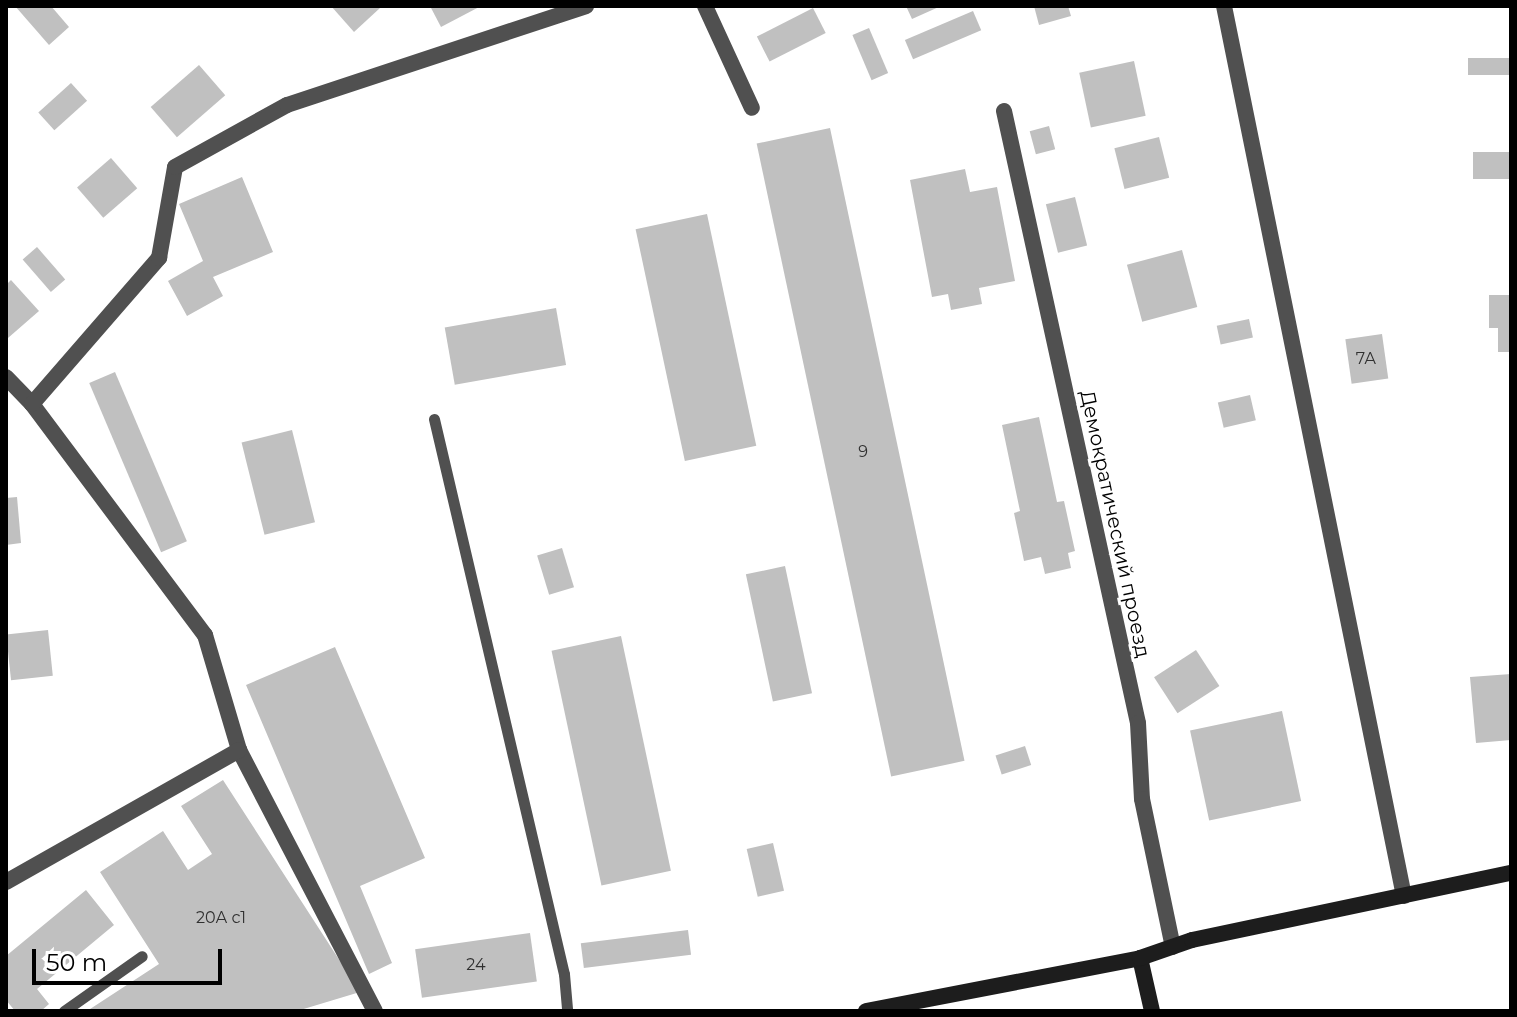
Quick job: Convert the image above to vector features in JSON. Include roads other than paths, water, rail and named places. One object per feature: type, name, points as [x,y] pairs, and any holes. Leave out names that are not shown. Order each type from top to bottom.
[{"type":"main road","points":[[866,1011],[1140,958],[1192,940],[1511,873]]},
{"type":"main road","points":[[1140,958],[1152,1011]]},
{"type":"street","points":[[32,404],[159,258],[175,167],[287,105],[586,6]]},
{"type":"street","points":[[705,6],[752,108]]},
{"type":"street","points":[[1224,6],[1404,896]]},
{"type":"street","name":"Демократический проезд","points":[[1004,111],[1138,723],[1142,799],[1173,947]]},
{"type":"street","points":[[6,377],[32,404],[205,635],[239,750],[375,1011]]},
{"type":"street","points":[[6,882],[239,750]]},
{"type":"lane","points":[[434,419],[564,974],[567,1011]]},
{"type":"lane","points":[[64,1011],[142,956]]}]
